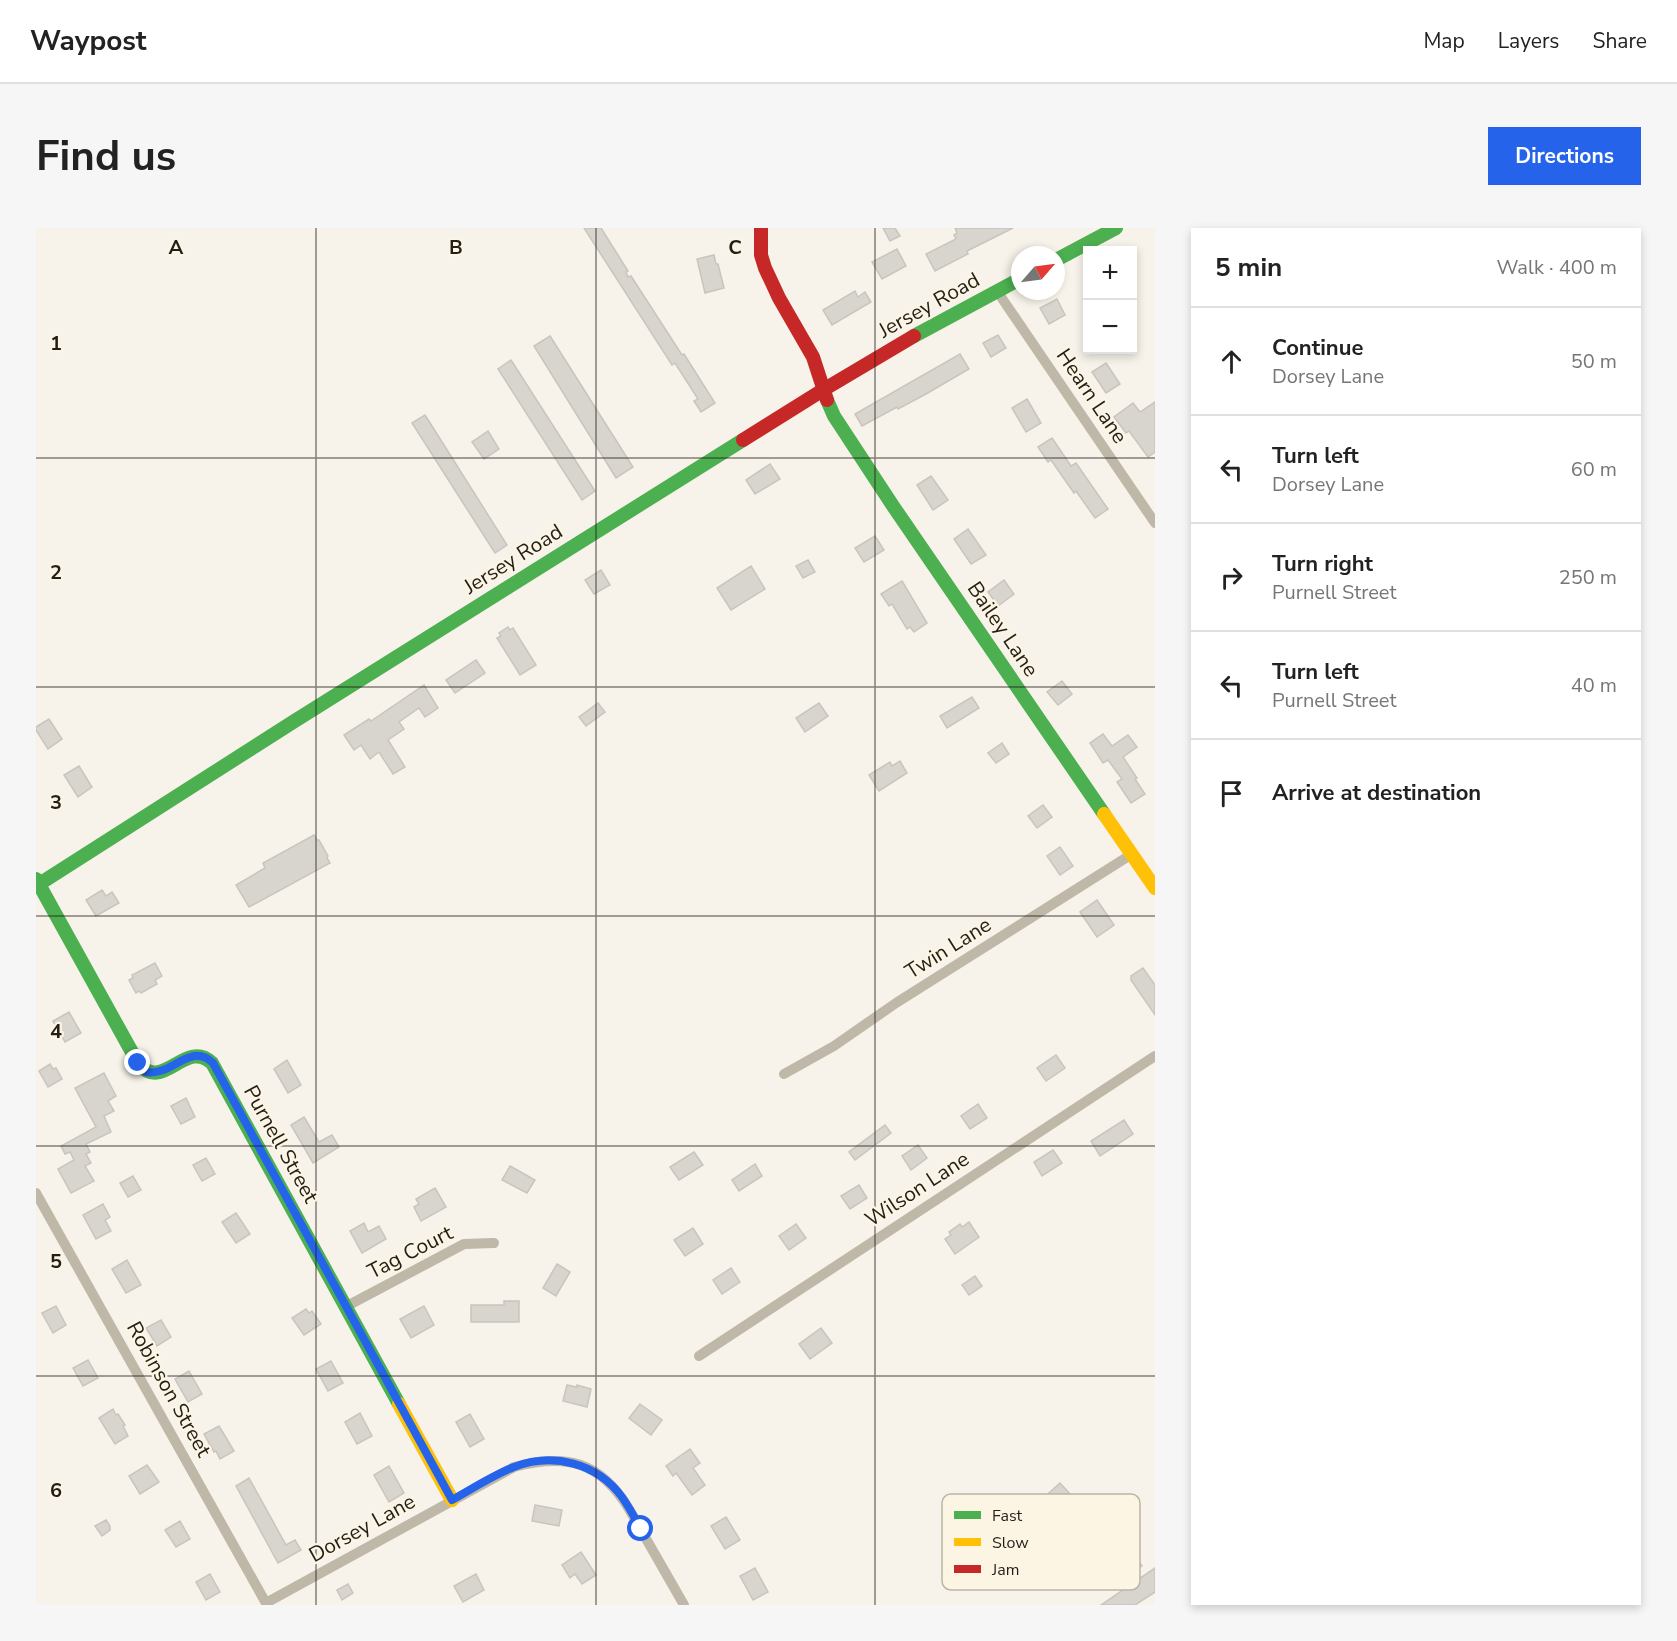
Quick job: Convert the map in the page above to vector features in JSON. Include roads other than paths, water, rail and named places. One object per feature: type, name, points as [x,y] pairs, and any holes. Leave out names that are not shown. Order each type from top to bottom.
[{"type":"street","name":"Bailey Lane","points":[[761,228],[761,255],[765,268],[813,357],[834,416],[893,506],[1155,888]]},
{"type":"street","points":[[1065,255],[1116,228]]},
{"type":"street","name":"Jersey Road","points":[[37,883],[823,390],[909,339],[1011,284]]},
{"type":"street","name":"Hearn Lane","points":[[998,291],[1155,523]]},
{"type":"street","name":"Twin Lane","points":[[784,1074],[834,1046],[896,1003],[1132,854]]},
{"type":"street","name":"Purnell Street","points":[[37,883],[138,1063],[146,1072],[154,1074],[161,1072],[197,1055],[213,1063],[452,1500]]},
{"type":"street","name":"Wilson Lane","points":[[699,1356],[1155,1056]]},
{"type":"street","name":"Robinson Street","points":[[36,1193],[267,1604]]},
{"type":"street","name":"Tag Court","points":[[347,1306],[464,1244],[494,1243]]},
{"type":"street","name":"Dorsey Lane","points":[[267,1604],[514,1467],[549,1460],[565,1461],[582,1466],[611,1484],[621,1496],[684,1605]]}]
